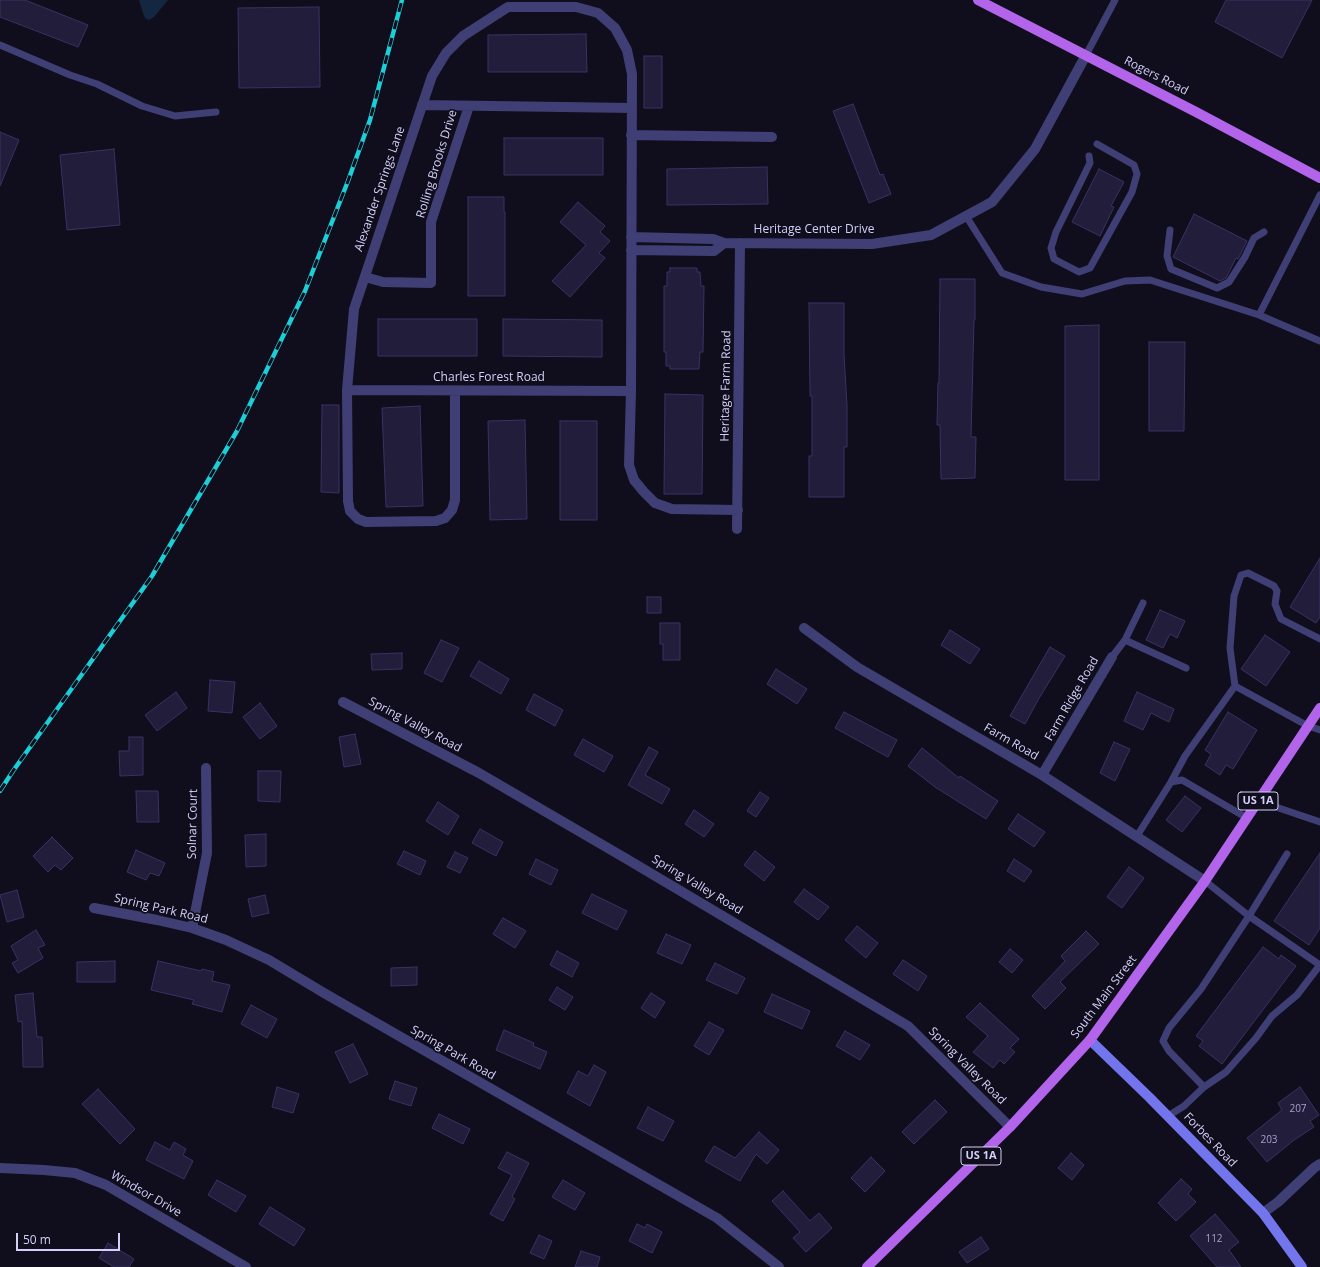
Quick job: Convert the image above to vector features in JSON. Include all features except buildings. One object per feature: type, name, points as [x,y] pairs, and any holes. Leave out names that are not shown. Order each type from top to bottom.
[{"type":"main road","name":"Rogers Road","points":[[978,0],[1320,178]]},
{"type":"main road","name":"South Main Street","points":[[866,1267],[1010,1127],[1090,1040],[1205,881],[1320,708]]},
{"type":"street","name":"Alexander Springs Lane","points":[[455,391],[454,500],[452,510],[445,518],[436,521],[366,522],[358,520],[350,511],[347,390],[354,309],[432,76],[446,53],[463,36],[508,7],[576,7],[598,13],[614,28],[627,50],[632,74],[631,391],[629,465],[634,480],[655,502],[672,509],[738,510]]},
{"type":"street","name":"Heritage Center Drive","points":[[740,244],[872,244],[931,235],[992,202],[1035,149],[1086,55]]},
{"type":"street","name":"Rolling Brooks Drive","points":[[422,105],[632,108]]},
{"type":"street","name":"Rolling Brooks Drive","points":[[365,277],[383,282],[431,283],[431,222],[469,106]]},
{"type":"street","points":[[631,135],[772,137]]},
{"type":"street","points":[[631,237],[712,239],[724,243],[740,244]]},
{"type":"street","points":[[631,250],[714,251],[724,243]]},
{"type":"street","name":"Heritage Farm Road","points":[[738,529],[740,244]]},
{"type":"street","name":"Charles Forest Road","points":[[347,390],[631,391]]},
{"type":"street","name":"Farm Road","points":[[804,628],[856,667],[1042,775],[1205,881]]},
{"type":"street","name":"Farm Ridge Road","points":[[1042,775],[1112,657]]},
{"type":"street","name":"Spring Valley Road","points":[[344,702],[486,777],[908,1026],[1010,1127]]},
{"type":"street","name":"Solnar Court","points":[[192,928],[207,853],[206,768]]},
{"type":"street","name":"Spring Park Road","points":[[94,908],[192,928],[226,940],[269,960],[351,1009],[717,1218],[779,1267]]},
{"type":"street","name":"Forbes Road","points":[[1090,1040],[1168,1116],[1263,1213],[1302,1267]]},
{"type":"street","points":[[1263,1213],[1278,1202],[1320,1164]]},
{"type":"street","name":"Windsor Drive","points":[[0,1168],[44,1170],[75,1174],[106,1185],[246,1267]]},
{"type":"lane","points":[[1086,55],[1115,0]]},
{"type":"lane","points":[[0,45],[70,75],[97,84],[149,108],[175,116],[216,112]]},
{"type":"lane","points":[[1089,156],[1090,163],[1056,232],[1051,248],[1054,260],[1079,272],[1090,268],[1132,192],[1137,174],[1134,165],[1097,144]]},
{"type":"lane","points":[[1259,315],[1320,195]]},
{"type":"lane","points":[[966,216],[1002,273],[1041,287],[1082,294],[1125,281],[1150,280],[1259,315],[1320,341]]},
{"type":"lane","points":[[1170,230],[1167,256],[1171,269],[1217,288],[1229,282],[1245,257],[1254,238],[1264,232]]},
{"type":"lane","points":[[1137,836],[1171,782],[1185,756],[1235,686],[1230,648],[1234,596],[1241,575],[1248,573],[1274,586],[1277,591],[1275,604],[1281,619],[1320,639]]},
{"type":"lane","points":[[1112,657],[1125,640],[1144,603]]},
{"type":"lane","points":[[1125,640],[1186,668]]},
{"type":"lane","points":[[1235,686],[1308,726],[1320,730]]},
{"type":"lane","points":[[1171,782],[1182,780],[1247,818]]},
{"type":"lane","points":[[1258,801],[1320,822]]},
{"type":"lane","points":[[1204,1087],[1169,1051],[1163,1041],[1170,1028],[1201,989],[1249,916],[1287,854]]},
{"type":"lane","points":[[1168,1116],[1184,1106],[1204,1087],[1226,1072],[1256,1038],[1272,1016],[1297,995],[1320,965],[1249,916],[1205,881]]},
{"type":"water","points":[[139,0],[168,0],[154,17],[149,20],[145,18]]},
{"type":"railway","points":[[0,791],[152,576],[237,431],[305,291],[348,181],[370,120],[402,0]]}]
